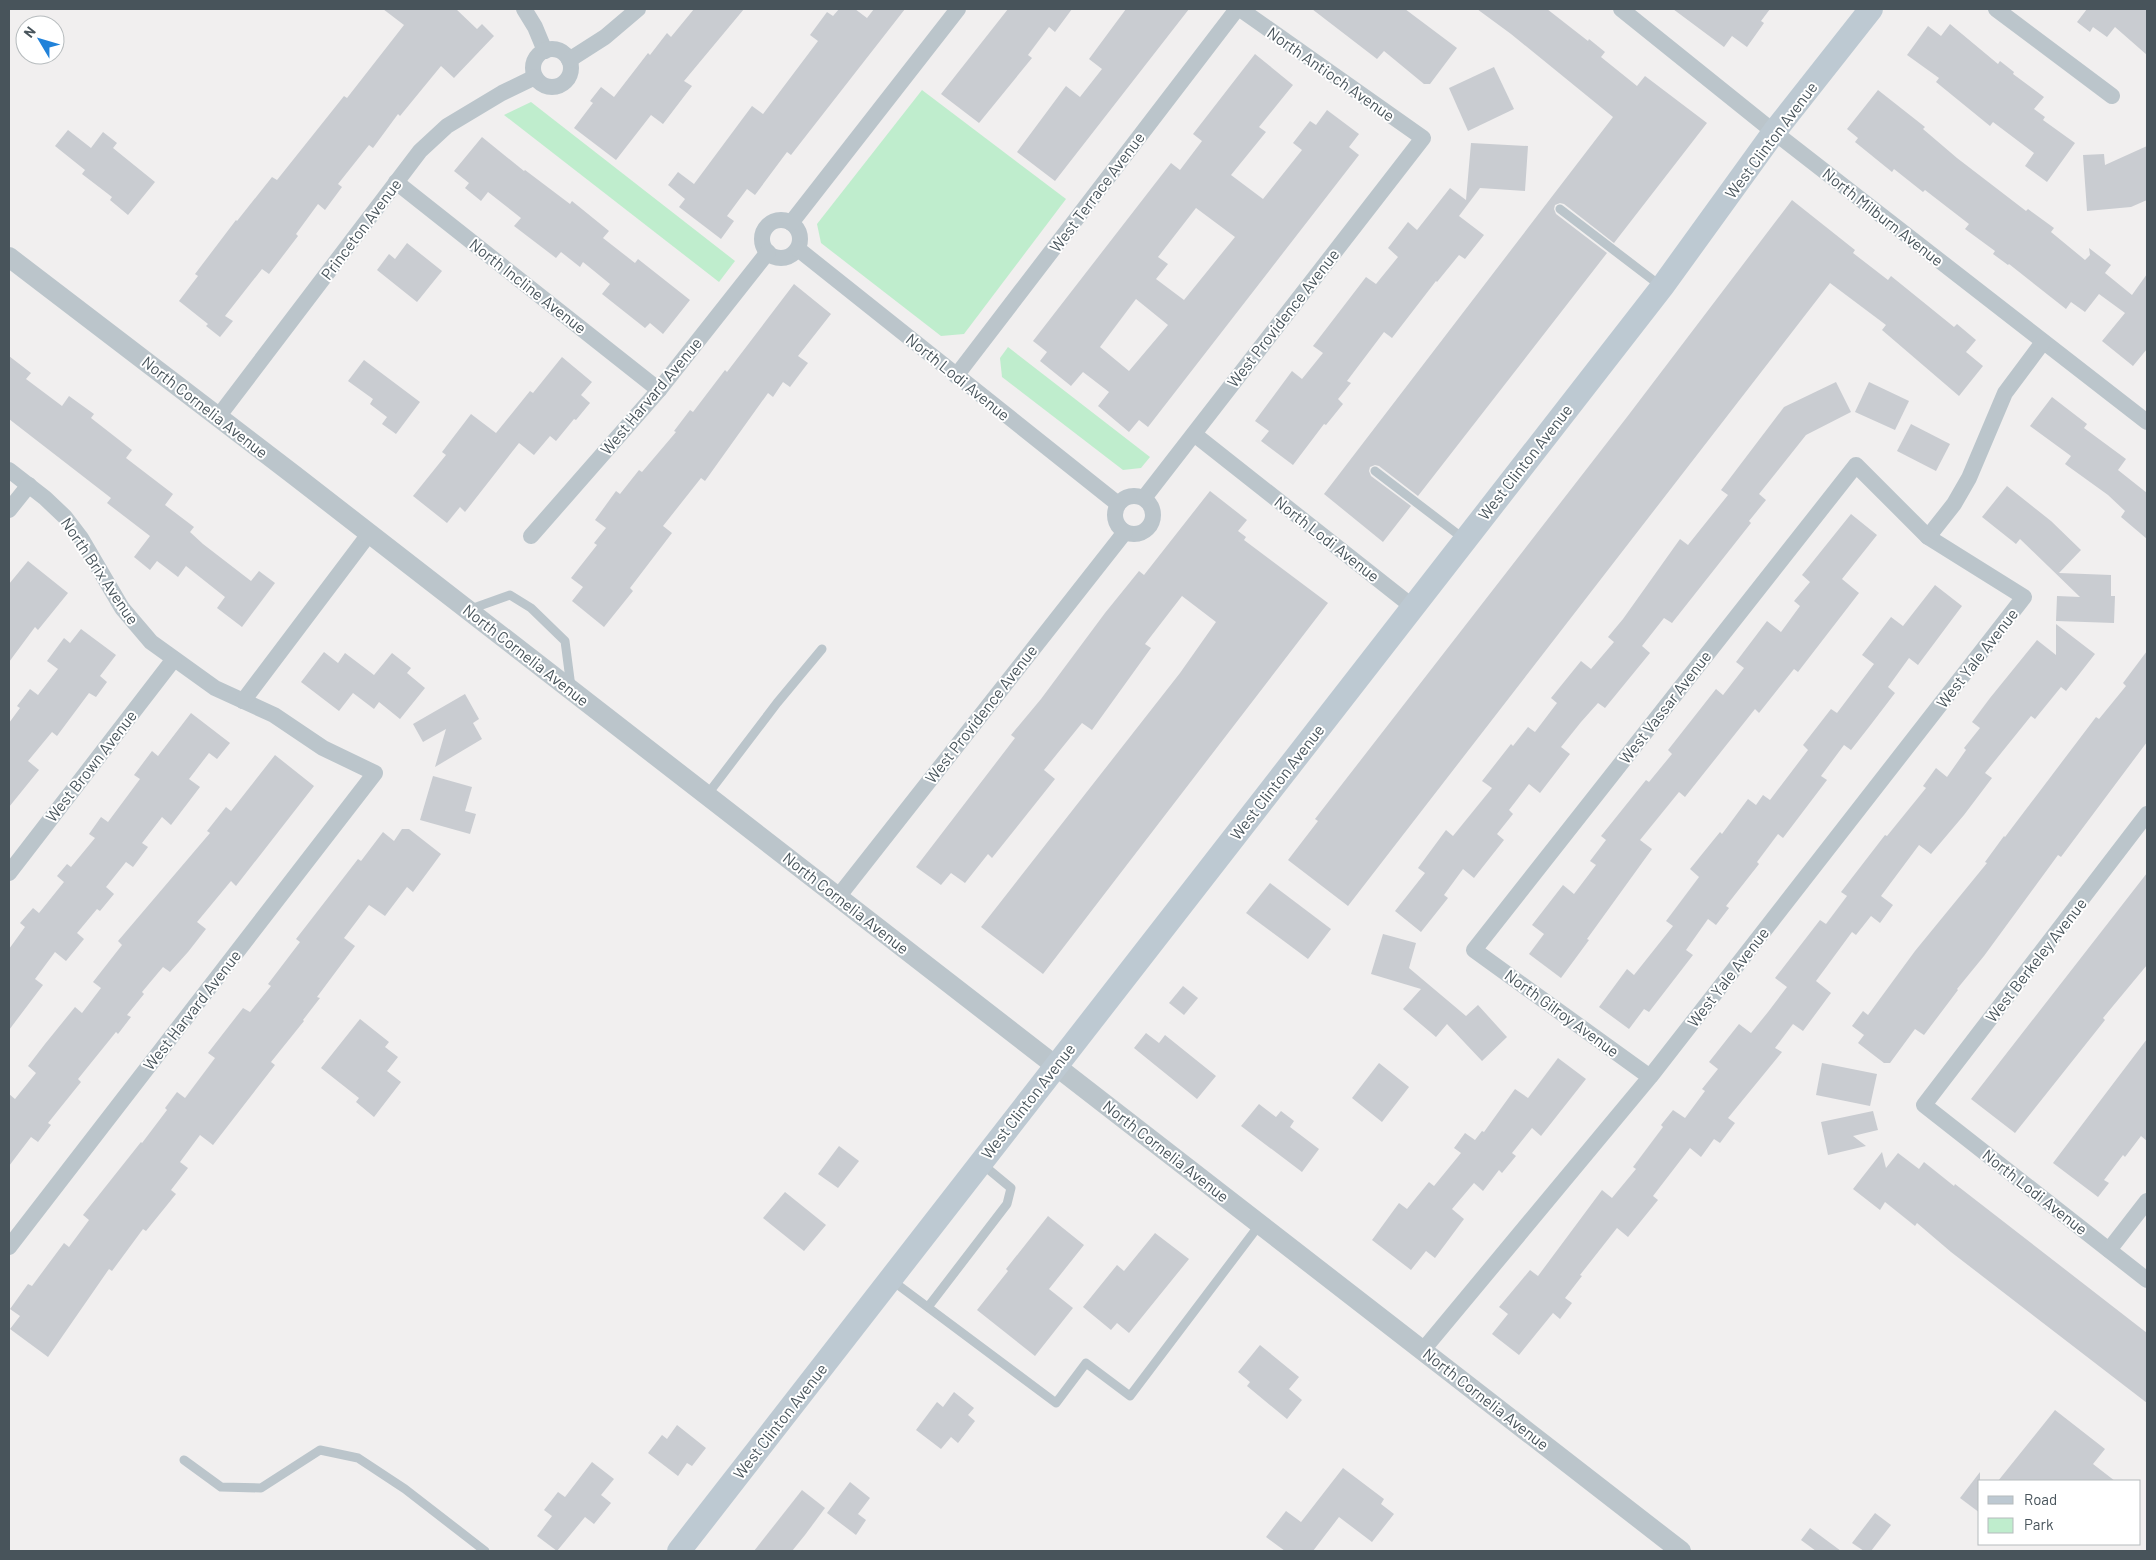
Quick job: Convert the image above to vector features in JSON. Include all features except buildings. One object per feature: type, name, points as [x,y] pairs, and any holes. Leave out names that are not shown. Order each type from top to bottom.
[{"type":"main road","name":"West Clinton Avenue","points":[[679,1551],[1662,287],[1774,132],[1871,9]]},
{"type":"street","points":[[524,9],[536,27],[544,51]]},
{"type":"street","points":[[569,60],[605,37],[638,9]]},
{"type":"street","points":[[791,222],[958,9]]},
{"type":"street","name":"North Antioch Avenue","points":[[1239,9],[1423,138]]},
{"type":"street","name":"West Terrace Avenue","points":[[956,376],[1239,9]]},
{"type":"street","name":"North Milburn Avenue","points":[[1621,9],[1774,132],[2147,422]]},
{"type":"street","points":[[1996,9],[2112,96]]},
{"type":"street","points":[[558,50],[569,60],[571,70],[569,78],[563,84],[549,88],[539,83],[535,77],[534,60],[544,51],[558,50]]},
{"type":"street","name":"Princeton Avenue","points":[[218,416],[420,151],[448,126],[502,92],[535,77]]},
{"type":"street","name":"West Providence Avenue","points":[[1144,498],[1423,138]]},
{"type":"street","name":"North Incline Avenue","points":[[396,182],[659,390]]},
{"type":"street","points":[[779,220],[791,222],[796,226],[801,238],[798,249],[789,257],[772,256],[762,242],[762,235],[768,225],[779,220]]},
{"type":"street","name":"North Lodi Avenue","points":[[798,249],[1118,504]]},
{"type":"street","name":"West Harvard Avenue","points":[[531,536],[659,390],[768,252]]},
{"type":"street","name":"North Cornelia Avenue","points":[[9,257],[218,416],[1681,1551]]},
{"type":"street","points":[[1928,537],[1954,504],[1969,478],[2005,393],[2043,342]]},
{"type":"street","name":"North Lodi Avenue","points":[[1194,434],[1413,607]]},
{"type":"street","name":"West Vassar Avenue","points":[[1474,950],[1856,465],[1928,537]]},
{"type":"street","name":"North Brix Avenue","points":[[9,470],[65,517],[81,538],[122,608],[151,642],[215,688],[274,715],[323,748],[375,774]]},
{"type":"street","points":[[9,510],[29,485]]},
{"type":"street","points":[[1133,496],[1144,498],[1152,508],[1154,515],[1149,527],[1138,534],[1125,532],[1117,523],[1115,510],[1118,504],[1122,500],[1133,496]]},
{"type":"street","name":"West Providence Avenue","points":[[838,897],[1125,532]]},
{"type":"street","points":[[243,700],[369,534]]},
{"type":"street","name":"West Yale Avenue","points":[[1423,1350],[1650,1077],[2024,597],[1928,537]]},
{"type":"street","name":"West Brown Avenue","points":[[9,873],[174,659]]},
{"type":"street","name":"West Harvard Avenue","points":[[9,1247],[375,774]]},
{"type":"street","name":"West Berkeley Avenue","points":[[1924,1105],[2147,814]]},
{"type":"street","name":"North Gilroy Avenue","points":[[1474,950],[1650,1077]]},
{"type":"street","name":"North Lodi Avenue","points":[[1924,1105],[2147,1280]]},
{"type":"street","points":[[2109,1250],[2147,1201]]},
{"type":"lane","points":[[1560,209],[1662,287]]},
{"type":"lane","points":[[1375,471],[1465,540]]},
{"type":"lane","points":[[467,610],[510,595],[531,608],[566,641],[571,690]]},
{"type":"lane","points":[[706,795],[783,695],[822,649]]},
{"type":"lane","points":[[928,1307],[1007,1204],[1011,1188],[980,1162]]},
{"type":"lane","points":[[890,1279],[1056,1404],[1086,1363],[1130,1396],[1260,1224]]},
{"type":"lane","points":[[184,1460],[221,1486],[261,1488],[320,1450],[358,1458],[405,1489],[485,1551]]},
{"type":"green space","points":[[922,90],[1066,199],[964,334],[941,336],[821,243],[817,224]]},
{"type":"green space","points":[[531,102],[735,261],[719,282],[504,115]]},
{"type":"green space","points":[[1008,347],[1150,457],[1141,468],[1123,470],[1002,377],[1000,358]]}]
